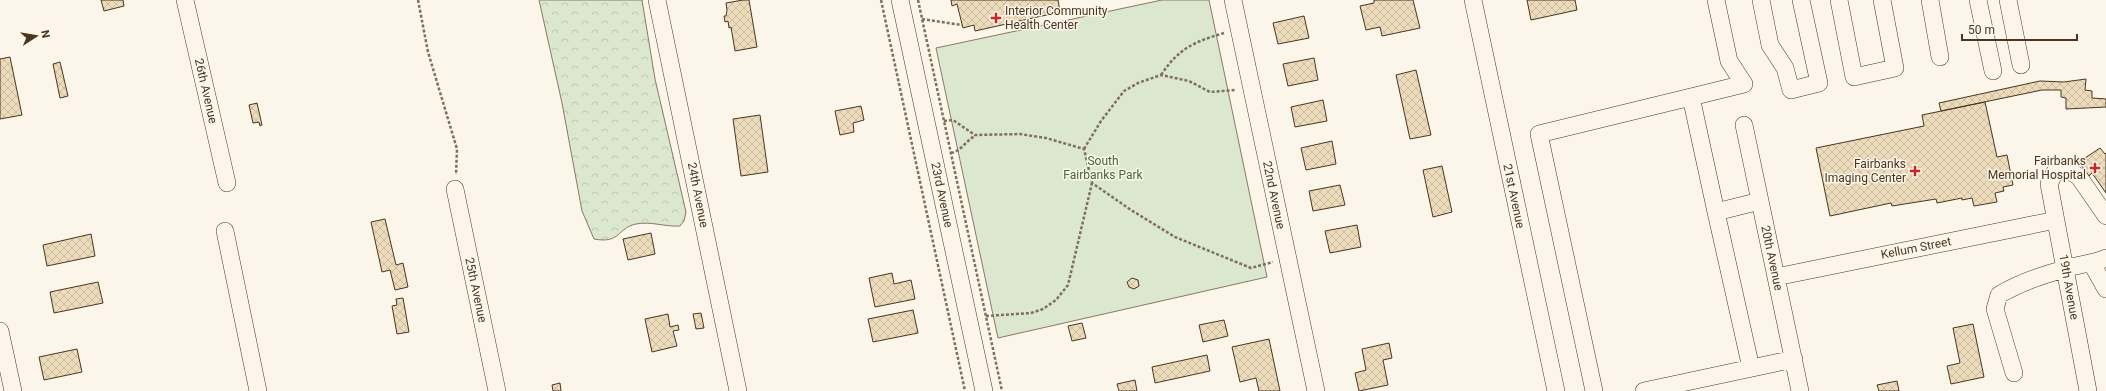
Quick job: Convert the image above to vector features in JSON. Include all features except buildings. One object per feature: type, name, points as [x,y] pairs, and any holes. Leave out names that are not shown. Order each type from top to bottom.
[{"type":"street","name":"26th Avenue","points":[[185,0],[227,183]]},
{"type":"street","name":"24th Avenue","points":[[657,0],[738,391]]},
{"type":"street","name":"23rd Avenue","points":[[900,0],[984,391]]},
{"type":"street","name":"22nd Avenue","points":[[1233,0],[1316,391]]},
{"type":"street","name":"21st Avenue","points":[[1473,0],[1556,391]]},
{"type":"street","points":[[1594,391],[1539,134],[1744,84],[1729,61],[1716,0]]},
{"type":"street","points":[[1762,0],[1770,45],[1785,68],[1791,90],[1819,84],[1801,0]]},
{"type":"street","points":[[1839,0],[1854,77],[1895,68],[1882,0]]},
{"type":"street","points":[[1930,0],[1940,57]]},
{"type":"street","points":[[1978,0],[1993,71]]},
{"type":"street","points":[[2008,0],[2022,65]]},
{"type":"street","points":[[1691,97],[1751,368]]},
{"type":"street","name":"20th Avenue","points":[[1744,125],[1800,391]]},
{"type":"street","name":"19th Avenue","points":[[2088,391],[2049,184],[2055,172],[2069,170],[2079,178],[2106,216]]},
{"type":"street","name":"25th Avenue","points":[[455,189],[497,391]]},
{"type":"street","points":[[1716,212],[1760,201]]},
{"type":"street","name":"Kellum Street","points":[[1776,277],[2056,220]]},
{"type":"street","points":[[225,231],[258,391]]},
{"type":"street","points":[[2014,373],[1995,309],[1999,295],[2012,287],[2066,268],[2099,261],[2106,289]]},
{"type":"street","points":[[0,331],[13,391]]},
{"type":"street","points":[[1644,391],[1794,359]]},
{"type":"path","points":[[418,0],[428,52],[457,149],[455,189]]},
{"type":"path","points":[[881,0],[965,391]]},
{"type":"path","points":[[918,0],[1002,391]]},
{"type":"path","points":[[922,19],[962,25]]},
{"type":"path","points":[[1161,75],[1170,61],[1195,42],[1239,29]]},
{"type":"path","points":[[986,316],[1031,313],[1043,309],[1056,300],[1068,285],[1092,183],[1084,149],[1101,121],[1124,91],[1138,83],[1161,75],[1189,81],[1210,92],[1252,88]]},
{"type":"path","points":[[944,121],[953,120],[975,135]]},
{"type":"path","points":[[951,153],[958,151],[970,138],[975,135],[1020,134],[1046,138],[1084,149]]},
{"type":"path","points":[[1092,183],[1131,210],[1175,237],[1251,268],[1288,258]]},
{"type":"green space","points":[[539,0],[642,0],[655,79],[686,212],[684,221],[680,226],[642,223],[630,226],[614,238],[603,240],[594,239],[582,211],[562,103]]},
{"type":"green space","name":"South Fairbanks Park","points":[[1162,0],[1209,0],[1267,277],[998,338],[936,48]]},
{"type":"place","name":"Interior Community Health Center","points":[[996,18]]},
{"type":"place","name":"Fairbanks Memorial Hospital","points":[[2095,168]]},
{"type":"place","name":"Fairbanks Imaging Center","points":[[1915,171]]}]
